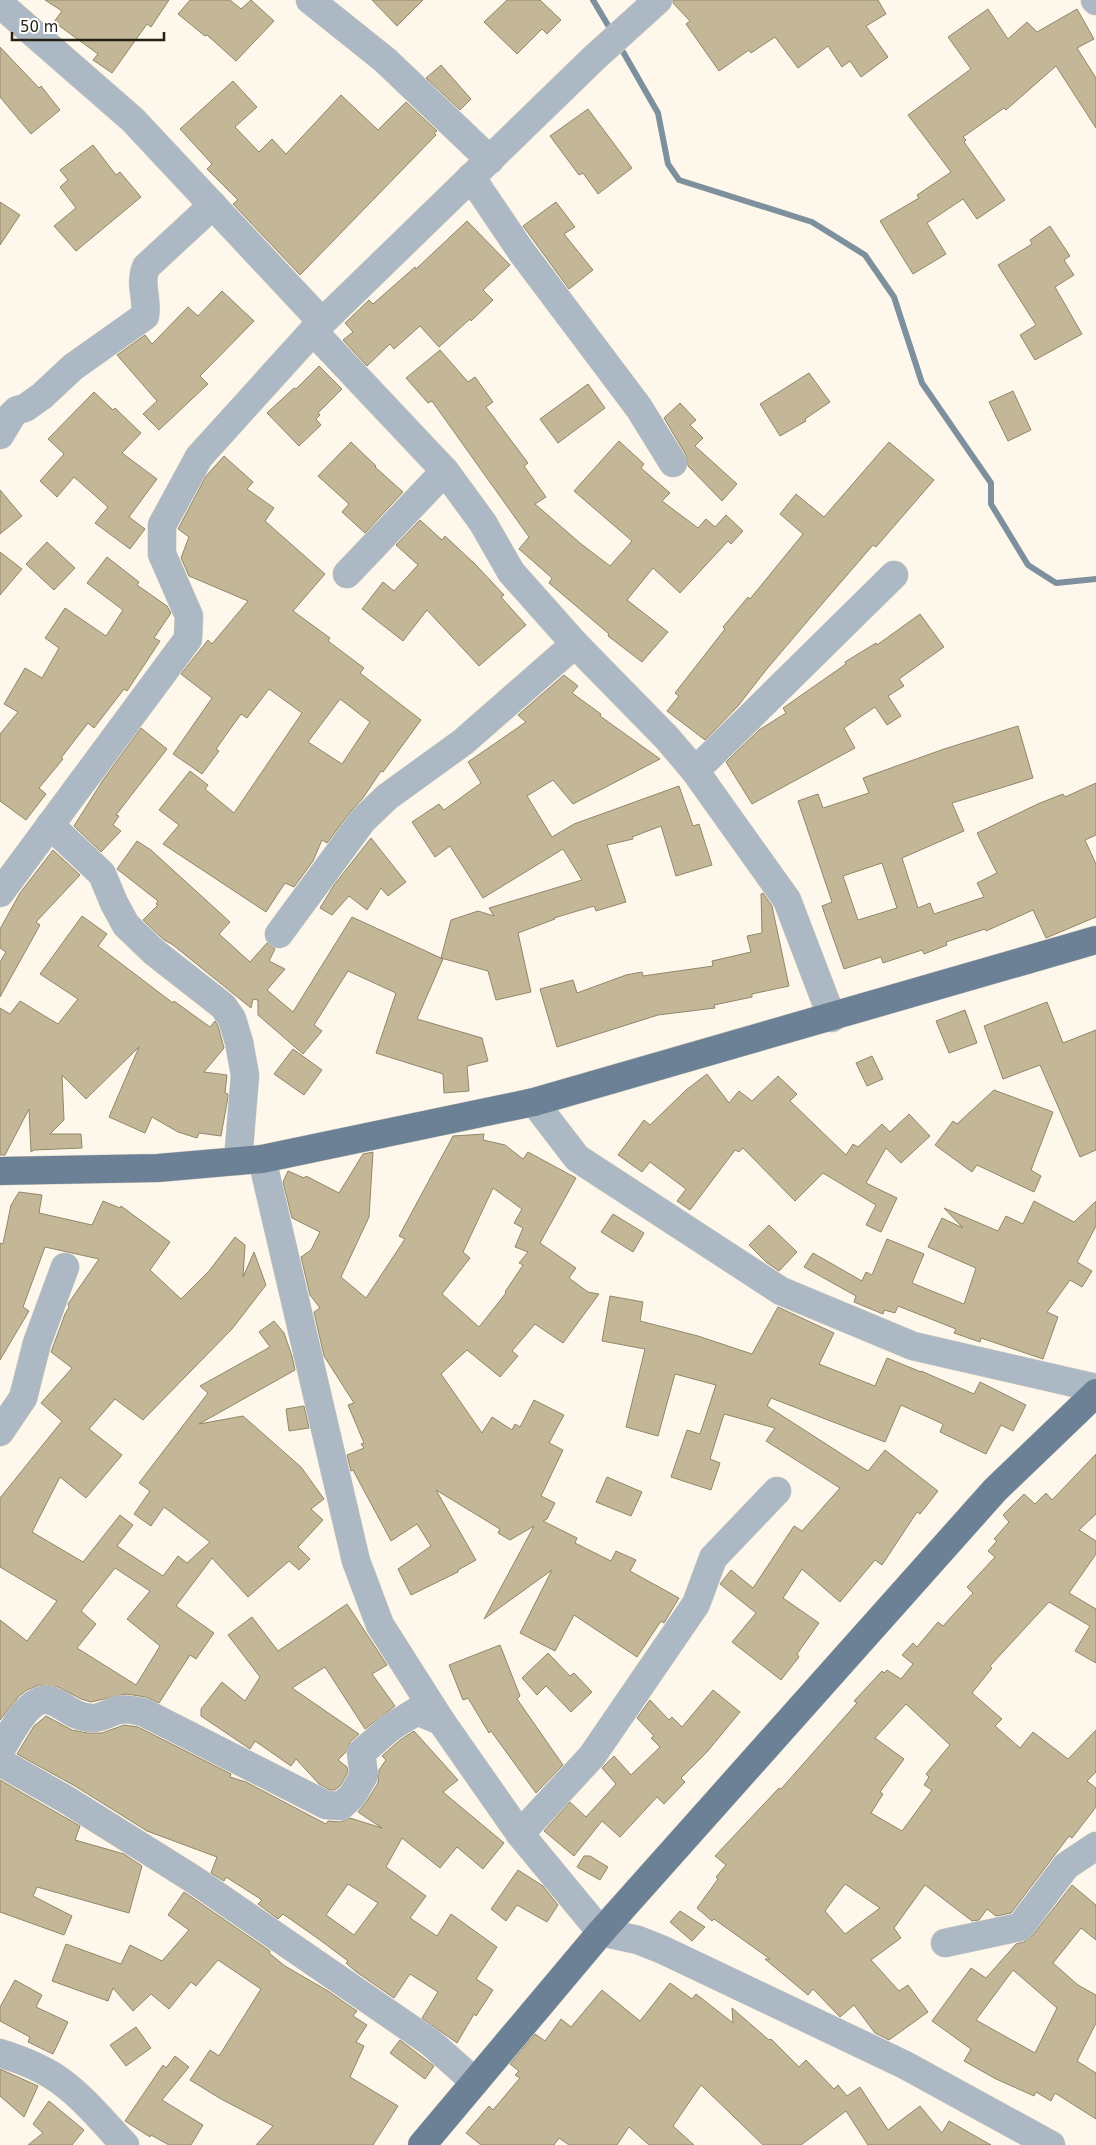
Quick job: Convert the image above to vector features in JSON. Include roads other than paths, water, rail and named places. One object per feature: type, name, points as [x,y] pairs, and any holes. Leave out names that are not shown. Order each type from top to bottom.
[{"type":"main road","points":[[0,1171],[158,1168],[250,1160],[534,1102],[832,1018],[1096,940]]},
{"type":"main road","points":[[422,2145],[602,1932],[996,1490],[1096,1393]]},
{"type":"street","points":[[310,0],[385,60],[480,168],[521,251],[639,408],[673,463]]},
{"type":"street","points":[[0,893],[188,639],[190,632],[189,616],[162,554],[162,525],[200,457],[317,327],[593,59],[657,1]]},
{"type":"street","points":[[0,4],[133,120],[212,205],[445,471],[482,523],[511,572],[575,644],[667,738],[695,771],[787,900],[832,1018]]},
{"type":"street","points":[[0,435],[17,410],[25,408],[42,396],[74,367],[144,316],[146,307],[142,278],[146,267],[212,205]]},
{"type":"street","points":[[347,574],[445,471]]},
{"type":"street","points":[[695,771],[894,575]]},
{"type":"street","points":[[279,934],[363,820],[407,781],[464,742],[575,644]]},
{"type":"street","points":[[50,826],[102,874],[126,925],[154,952],[223,1006],[232,1019],[239,1042],[245,1075],[250,1160],[356,1560],[380,1625],[441,1721],[520,1834],[602,1932],[638,1940],[681,1958],[905,2065],[1051,2145]]},
{"type":"street","points":[[534,1102],[577,1158],[781,1291],[913,1346],[1096,1388]]},
{"type":"street","points":[[0,1432],[23,1398],[37,1344],[65,1267]]},
{"type":"street","points":[[520,1834],[592,1756],[696,1604],[713,1558],[777,1491]]},
{"type":"street","points":[[0,1750],[29,1706],[37,1701],[51,1701],[75,1715],[97,1719],[121,1709],[142,1712],[326,1805],[341,1806],[352,1796],[364,1774],[361,1753],[391,1728],[416,1711],[441,1721]]},
{"type":"street","points":[[0,1762],[68,1800],[193,1879],[430,2042],[475,2082]]},
{"type":"street","points":[[945,1943],[1020,1927],[1066,1866],[1096,1846]]},
{"type":"street","points":[[0,2053],[27,2061],[54,2076],[126,2145]]},
{"type":"waterway","points":[[593,0],[612,32]]},
{"type":"waterway","points":[[618,43],[658,113],[668,164],[679,180],[812,222],[865,255],[894,297],[922,383],[991,483],[991,504],[1028,565],[1056,583],[1096,579]]}]
